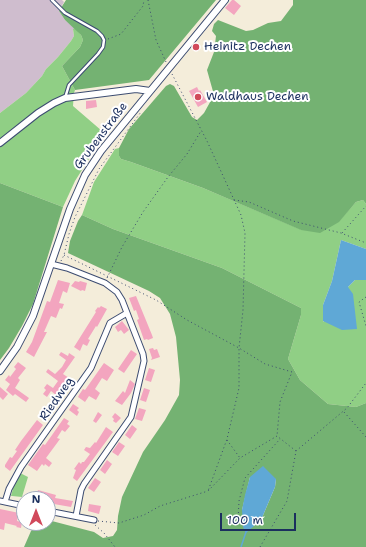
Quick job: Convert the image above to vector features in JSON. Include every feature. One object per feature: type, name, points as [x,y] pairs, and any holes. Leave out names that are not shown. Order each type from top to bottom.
[{"type":"street","name":"Grubenstraße","points":[[0,371],[25,332],[41,296],[75,197],[85,175],[101,151],[225,0]]},
{"type":"street","points":[[0,143],[38,113],[65,98],[136,89],[150,91]]},
{"type":"street","points":[[51,264],[105,283],[112,287],[122,300],[143,354],[144,361],[132,410],[127,423],[84,484],[81,490],[76,516]]},
{"type":"street","name":"Riedweg","points":[[2,502],[21,467],[91,368],[110,323],[127,313]]},
{"type":"street","points":[[2,502],[16,505]]},
{"type":"street","points":[[56,512],[91,520]]},
{"type":"lane","points":[[52,0],[65,13],[97,31],[104,40],[103,47],[98,54],[69,85],[65,98]]},
{"type":"path","points":[[104,40],[121,34],[143,6],[144,0]]},
{"type":"path","points":[[148,0],[156,40],[241,215],[245,233],[243,310],[239,348],[239,388],[227,439],[208,491]]},
{"type":"path","points":[[59,266],[64,255],[75,217],[100,169],[145,107]]},
{"type":"path","points":[[108,276],[122,246],[143,212],[168,177],[187,154],[201,130]]},
{"type":"path","points":[[233,200],[249,202],[293,221],[341,233],[366,243]]},
{"type":"path","points":[[341,233],[366,206]]},
{"type":"path","points":[[64,255],[156,300],[187,320],[265,364],[292,372],[280,402],[277,436]]},
{"type":"path","points":[[366,297],[359,302],[366,326]]},
{"type":"path","points":[[260,547],[287,501],[296,451],[348,408],[366,382]]},
{"type":"path","points":[[343,411],[366,437]]},
{"type":"path","points":[[277,436],[296,451]]},
{"type":"path","points":[[91,520],[118,523],[144,514],[160,506],[208,491],[240,458],[277,436]]},
{"type":"path","points":[[227,439],[240,458]]},
{"type":"path","points":[[238,521],[239,501],[245,478],[280,439]]},
{"type":"path","points":[[91,520],[115,547]]},
{"type":"shaded area","points":[[0,0],[62,0],[64,2],[59,11],[65,20],[75,28],[73,30],[74,36],[71,41],[46,69],[42,76],[26,93],[0,113]]},
{"type":"green space","points":[[66,0],[216,0],[149,80],[75,90],[62,66],[80,47],[83,40],[81,35],[65,20],[59,11]]},
{"type":"green space","points":[[293,0],[366,0],[366,204],[363,200],[356,202],[339,222],[320,233],[301,230],[203,188],[121,159],[119,156],[119,148],[129,129],[166,86],[170,84],[174,86],[192,117],[197,120],[204,113],[214,95],[207,70],[214,52],[216,36],[212,31],[214,24],[218,20],[246,31],[253,30],[268,23],[281,21],[293,5]]},
{"type":"green space","points":[[75,28],[83,40],[80,47],[62,66],[75,90],[73,106],[102,131],[102,138],[75,181],[63,207],[0,183],[0,113],[26,93],[42,76],[46,69],[71,41],[74,36],[73,29]]},
{"type":"green space","points":[[119,148],[119,156],[121,159],[203,188],[302,230],[339,221],[356,202],[363,200],[366,204],[366,249],[341,240],[332,281],[323,305],[323,322],[348,287],[355,280],[366,280],[366,403],[356,407],[328,404],[300,380],[288,359],[301,315],[301,308],[222,268],[113,229],[82,215],[94,182],[115,149]]},
{"type":"green space","points":[[0,183],[63,207],[33,304],[22,326],[0,360]]},
{"type":"green space","points":[[82,215],[113,229],[222,268],[301,308],[301,315],[288,359],[300,380],[328,404],[356,407],[366,403],[366,547],[24,547],[31,531],[56,531],[56,522],[94,532],[103,538],[113,536],[117,530],[122,497],[143,452],[165,420],[179,395],[180,380],[176,337],[170,314],[160,298],[149,291],[68,253],[70,241]],"holes":[[[250,477],[276,479],[275,487],[261,520],[242,510]]]},
{"type":"green space","points":[[20,473],[28,477],[24,491],[16,491],[16,496],[11,496],[15,481]]},
{"type":"water","points":[[341,240],[366,249],[366,280],[355,280],[348,287],[353,294],[357,329],[342,330],[323,321],[323,305],[332,281]]},
{"type":"water","points":[[263,466],[276,479],[275,487],[261,520],[246,533],[243,527],[242,510],[245,495],[250,477]]},
{"type":"building","points":[[232,0],[241,6],[234,15],[225,8]]},
{"type":"building","name":"Waldhaus Dechen","points":[[197,87],[207,102],[198,107],[189,91]]},
{"type":"building","points":[[96,100],[97,107],[86,109],[86,101]]},
{"type":"building","points":[[58,280],[70,283],[67,293],[63,291],[59,303],[64,304],[62,309],[60,308],[56,318],[51,316],[44,332],[47,332],[34,357],[26,352],[32,342],[47,301],[50,302]]},
{"type":"building","points":[[75,281],[87,283],[85,291],[81,291],[71,286]]},
{"type":"building","points":[[136,296],[153,338],[148,340],[144,340],[137,320],[139,319],[136,310],[134,311],[129,298]]},
{"type":"building","points":[[101,306],[107,309],[88,339],[90,340],[87,346],[83,344],[80,351],[74,347],[96,312],[95,311]]},
{"type":"building","points":[[122,321],[129,330],[124,334],[121,330],[118,332],[115,327]]},
{"type":"building","points":[[153,348],[154,350],[157,349],[160,357],[151,360],[152,358],[149,349]]},
{"type":"building","points":[[131,350],[137,354],[124,373],[118,369]]},
{"type":"building","points":[[61,352],[68,356],[69,353],[75,357],[63,374],[69,378],[56,395],[51,391],[47,397],[43,394],[46,390],[44,388],[47,384],[53,388],[58,381],[46,372],[48,369],[55,374],[62,367],[66,360],[59,355]]},
{"type":"building","points":[[18,362],[26,368],[18,378],[20,380],[15,388],[29,398],[26,402],[15,394],[13,396],[6,390],[10,384],[5,380],[9,375],[10,377],[16,369],[14,367]]},
{"type":"building","points":[[104,363],[114,370],[107,381],[102,378],[95,389],[100,393],[96,400],[89,396],[85,402],[78,397],[83,389],[85,390]]},
{"type":"building","points":[[149,368],[155,370],[151,382],[145,380]]},
{"type":"building","points":[[130,380],[135,384],[131,393],[122,405],[115,401],[123,391],[125,393]]},
{"type":"building","points":[[0,387],[8,394],[3,400],[0,397]]},
{"type":"building","points":[[144,388],[150,390],[146,402],[140,400]]},
{"type":"building","points":[[73,404],[79,408],[77,410],[79,412],[77,416],[69,410]]},
{"type":"building","points":[[47,407],[53,411],[49,417],[41,411]]},
{"type":"building","points":[[139,408],[146,410],[142,421],[135,419]]},
{"type":"building","points":[[98,412],[102,415],[96,423],[93,421]]},
{"type":"building","points":[[115,413],[121,418],[116,423],[113,421],[114,419],[112,417]]},
{"type":"building","points":[[64,418],[69,421],[67,424],[70,426],[65,432],[62,430],[57,438],[60,439],[46,458],[52,463],[49,467],[42,464],[37,471],[28,465],[43,444],[45,445]]},
{"type":"building","points":[[37,420],[43,425],[10,471],[5,467],[5,465],[10,457],[12,458],[17,451],[15,450]]},
{"type":"building","points":[[132,425],[137,429],[130,439],[125,435]]},
{"type":"building","points":[[106,427],[113,432],[77,481],[73,478],[76,470],[74,469],[79,462],[81,464],[84,462],[90,454],[84,450],[86,447],[90,448],[95,442],[96,443]]},
{"type":"building","points":[[119,442],[125,446],[118,456],[112,452]]},
{"type":"building","points":[[107,460],[112,464],[105,474],[100,470]]},
{"type":"building","points":[[95,478],[101,482],[94,492],[88,488]]},
{"type":"building","points":[[56,498],[73,501],[71,507],[56,504]]},
{"type":"building","points":[[89,504],[101,506],[99,514],[88,511]]},
{"type":"building","points":[[0,509],[16,512],[16,526],[5,523],[4,530],[0,529]]},
{"type":"waterway","points":[[241,547],[246,532]]},
{"type":"place","name":"Heinitz Dechen","points":[[196,47]]},
{"type":"place","name":"Waldhaus Dechen","points":[[198,97]]}]
